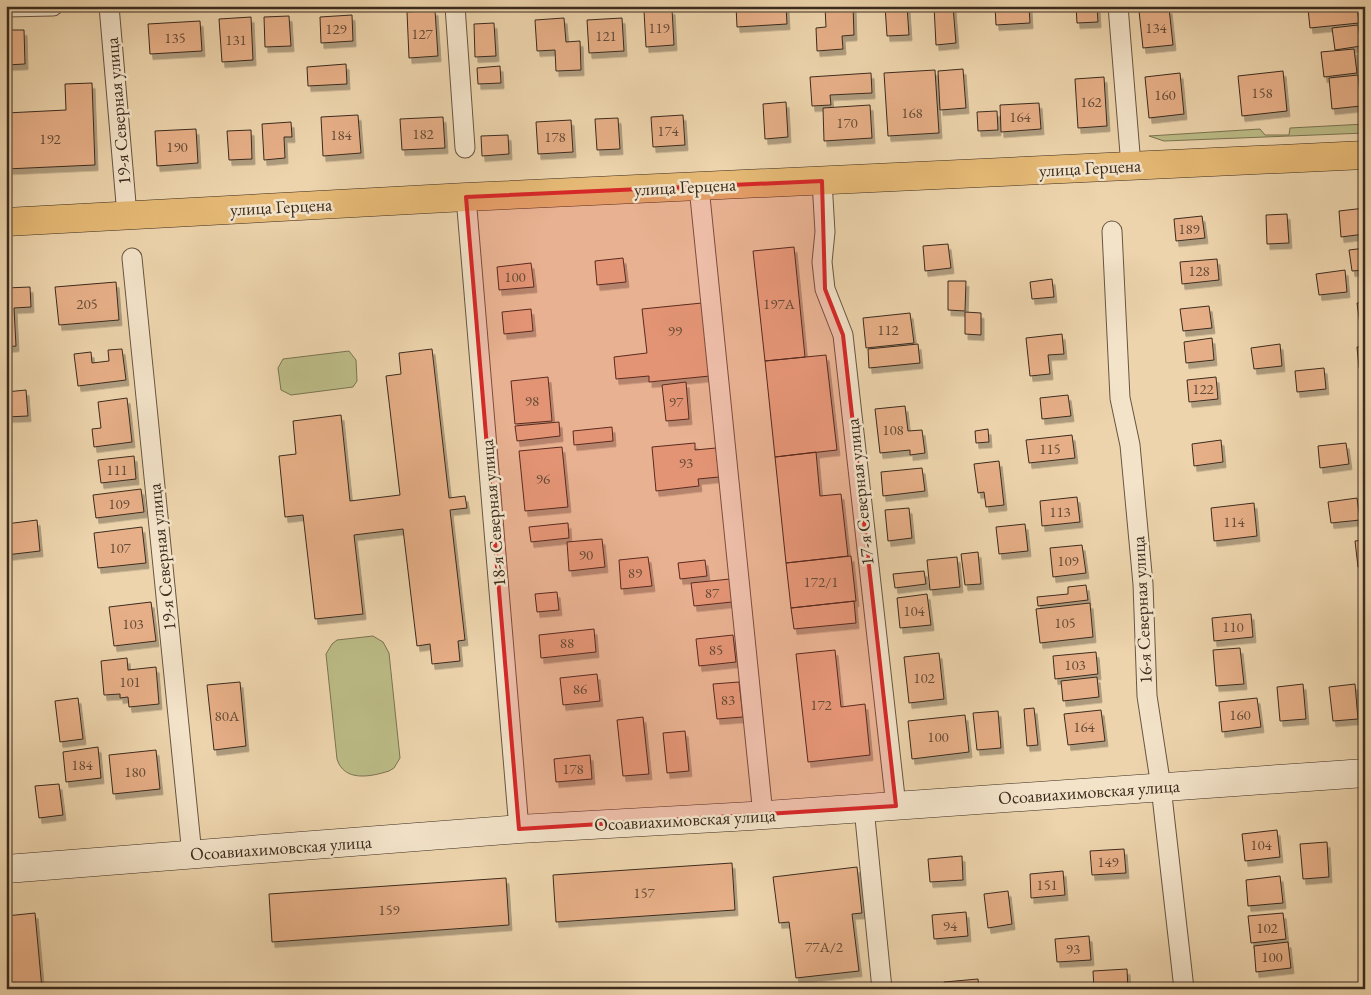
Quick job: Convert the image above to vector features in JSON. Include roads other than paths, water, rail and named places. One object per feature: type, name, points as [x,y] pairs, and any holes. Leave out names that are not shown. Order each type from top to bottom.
[{"type":"main road","name":"улица Герцена","points":[[6,222],[466,197],[1365,155]]},
{"type":"street","points":[[6,8],[53,6]]},
{"type":"street","name":"19-я Северная улица","points":[[109,6],[127,215]]},
{"type":"street","points":[[455,6],[465,148]]},
{"type":"street","points":[[1118,6],[1132,166]]},
{"type":"street","name":"17-я Северная улица","points":[[822,181],[825,232],[822,262],[824,289],[843,335],[896,806]]},
{"type":"street","points":[[699,187],[763,816]]},
{"type":"street","name":"18-я Северная улица","points":[[466,197],[519,829]]},
{"type":"street","name":"16-я Северная улица","points":[[1112,231],[1120,398],[1130,445],[1143,584],[1147,696],[1184,989]]},
{"type":"street","name":"19-я Северная улица","points":[[132,258],[192,855]]},
{"type":"street","name":"Осоавиахимовская улица","points":[[6,868],[519,829],[763,816],[1365,773]]},
{"type":"street","points":[[864,808],[882,989]]}]
